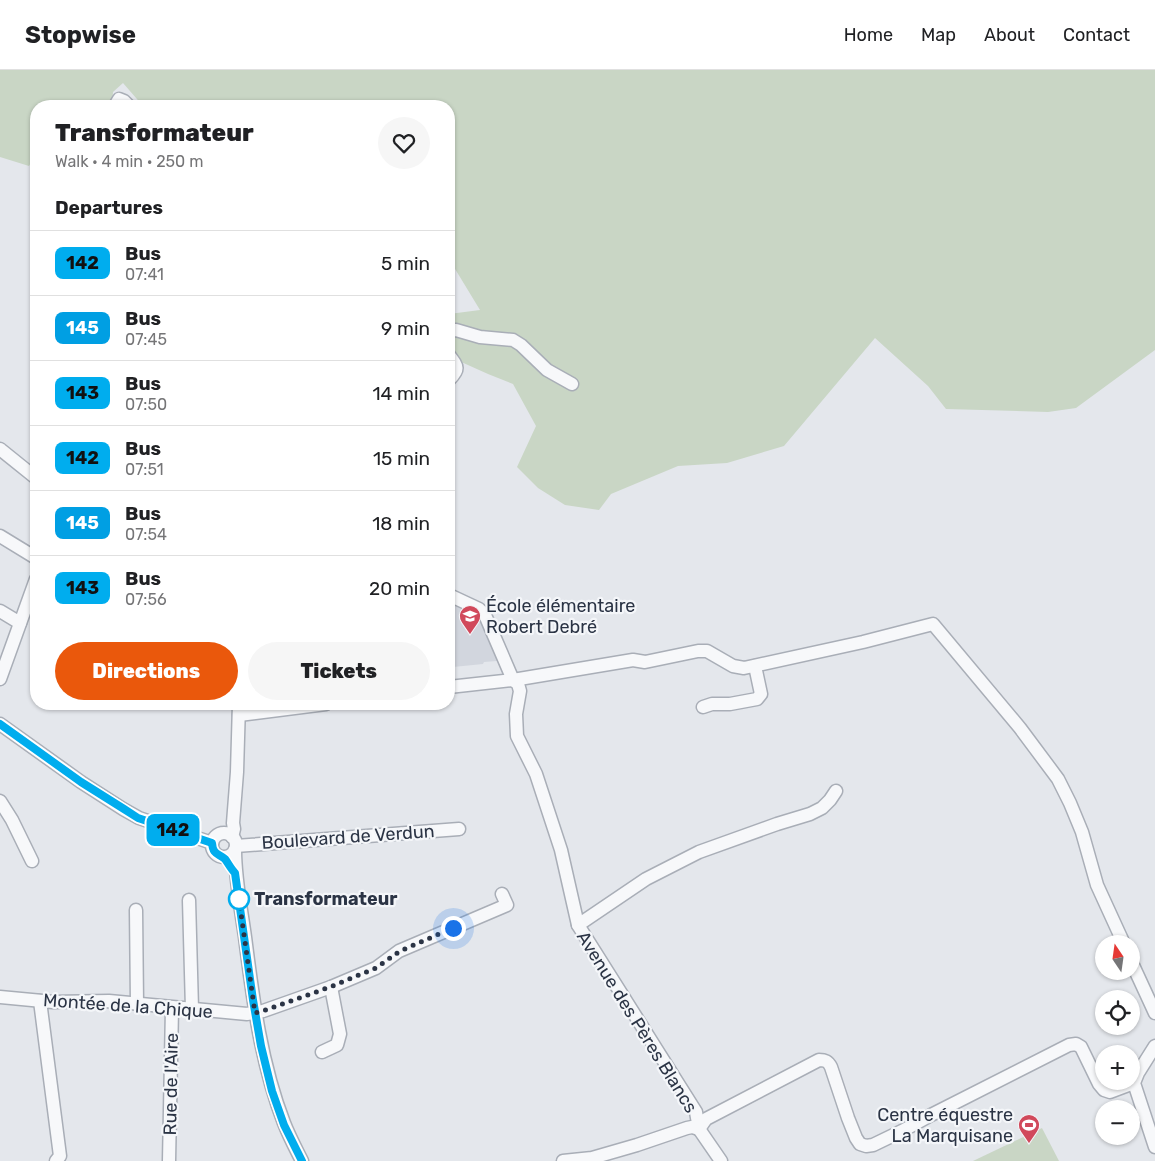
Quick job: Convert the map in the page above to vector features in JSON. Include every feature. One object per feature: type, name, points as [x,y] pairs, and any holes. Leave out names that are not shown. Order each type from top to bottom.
[{"type":"street","points":[[455,330],[480,337],[513,340],[521,345],[547,370],[572,384]]},
{"type":"street","points":[[0,449],[30,473]]},
{"type":"street","points":[[0,536],[30,554]]},
{"type":"street","points":[[0,679],[30,596]]},
{"type":"street","name":"Avenue des Pères Blancs","points":[[455,599],[479,609],[486,615],[513,680],[518,684],[520,691],[516,714],[517,736],[536,774],[561,850],[578,925],[696,1112],[699,1129],[721,1161]]},
{"type":"street","points":[[0,611],[20,624]]},
{"type":"street","points":[[455,686],[513,680],[633,660],[644,662],[698,651],[707,651],[733,666],[744,668],[863,642],[933,624],[1020,728],[1058,779],[1082,832],[1097,885],[1120,935]]},
{"type":"street","points":[[704,707],[712,704],[730,704],[757,699],[761,694],[755,666]]},
{"type":"street","points":[[223,857],[230,856],[234,830],[239,710]]},
{"type":"street","points":[[0,724],[81,782],[138,818],[212,843]]},
{"type":"street","points":[[578,925],[646,879],[699,852],[810,814],[822,808],[836,791]]},
{"type":"street","points":[[0,801],[12,820],[32,861]]},
{"type":"street","name":"Boulevard de Verdun","points":[[231,842],[460,829]]},
{"type":"street","points":[[231,842],[216,837],[212,843],[214,851],[223,857],[235,873]]},
{"type":"street","points":[[231,842],[261,1046],[272,1091],[284,1125],[302,1161]]},
{"type":"street","name":"Montée de la Chique","points":[[0,997],[40,1001],[109,1001],[172,1008],[255,1013],[330,987],[376,968],[400,951],[507,905],[502,894]]},
{"type":"street","points":[[189,900],[192,1009]]},
{"type":"street","points":[[136,910],[137,1004]]},
{"type":"street","points":[[1140,980],[1155,1013]]},
{"type":"street","points":[[322,1052],[337,1044],[340,1034],[330,987]]},
{"type":"street","points":[[40,1001],[60,1156],[56,1161]]},
{"type":"street","name":"Rue de l'Aire","points":[[170,1161],[172,1008]]},
{"type":"street","points":[[563,1161],[592,1158],[687,1128],[699,1129],[706,1119],[819,1060],[828,1062],[831,1067],[856,1138],[860,1144],[866,1146],[902,1131],[1069,1045],[1076,1044],[1081,1047],[1095,1076]]},
{"type":"street","points":[[1140,1070],[1155,1046]]},
{"type":"street","points":[[1136,1090],[1155,1147]]},
{"type":"shaded area","name":"École élémentaire Robert Debré","points":[[455,602],[481,614],[497,661],[484,662],[483,664],[455,667]]},
{"type":"green space","points":[[0,70],[1155,70],[1155,350],[1076,408],[1048,412],[946,409],[928,386],[875,338],[784,446],[727,463],[678,466],[611,494],[599,510],[565,505],[538,488],[517,467],[536,426],[513,384],[459,361],[455,352],[455,313],[480,310],[455,269],[455,100],[138,100],[123,83],[113,92],[112,100],[30,100],[30,164],[29,166],[0,157]]},
{"type":"green space","name":"Centre équestre La Marquisane","points":[[1042,1128],[1059,1161],[973,1161]]},
{"type":"bus line","name":"142","points":[[0,724],[81,782],[138,818],[212,843],[216,854],[223,857],[235,873],[261,1046],[272,1091],[284,1125],[302,1161]]},
{"type":"place","name":"École élémentaire Robert Debré","points":[[470,635]]},
{"type":"place","name":"Transformateur","points":[[239,899]]},
{"type":"place","name":"Centre équestre La Marquisane","points":[[1029,1144]]},
{"type":"route","points":[[239,899],[255,1013],[346,981],[376,968],[400,951],[453,928]]}]
